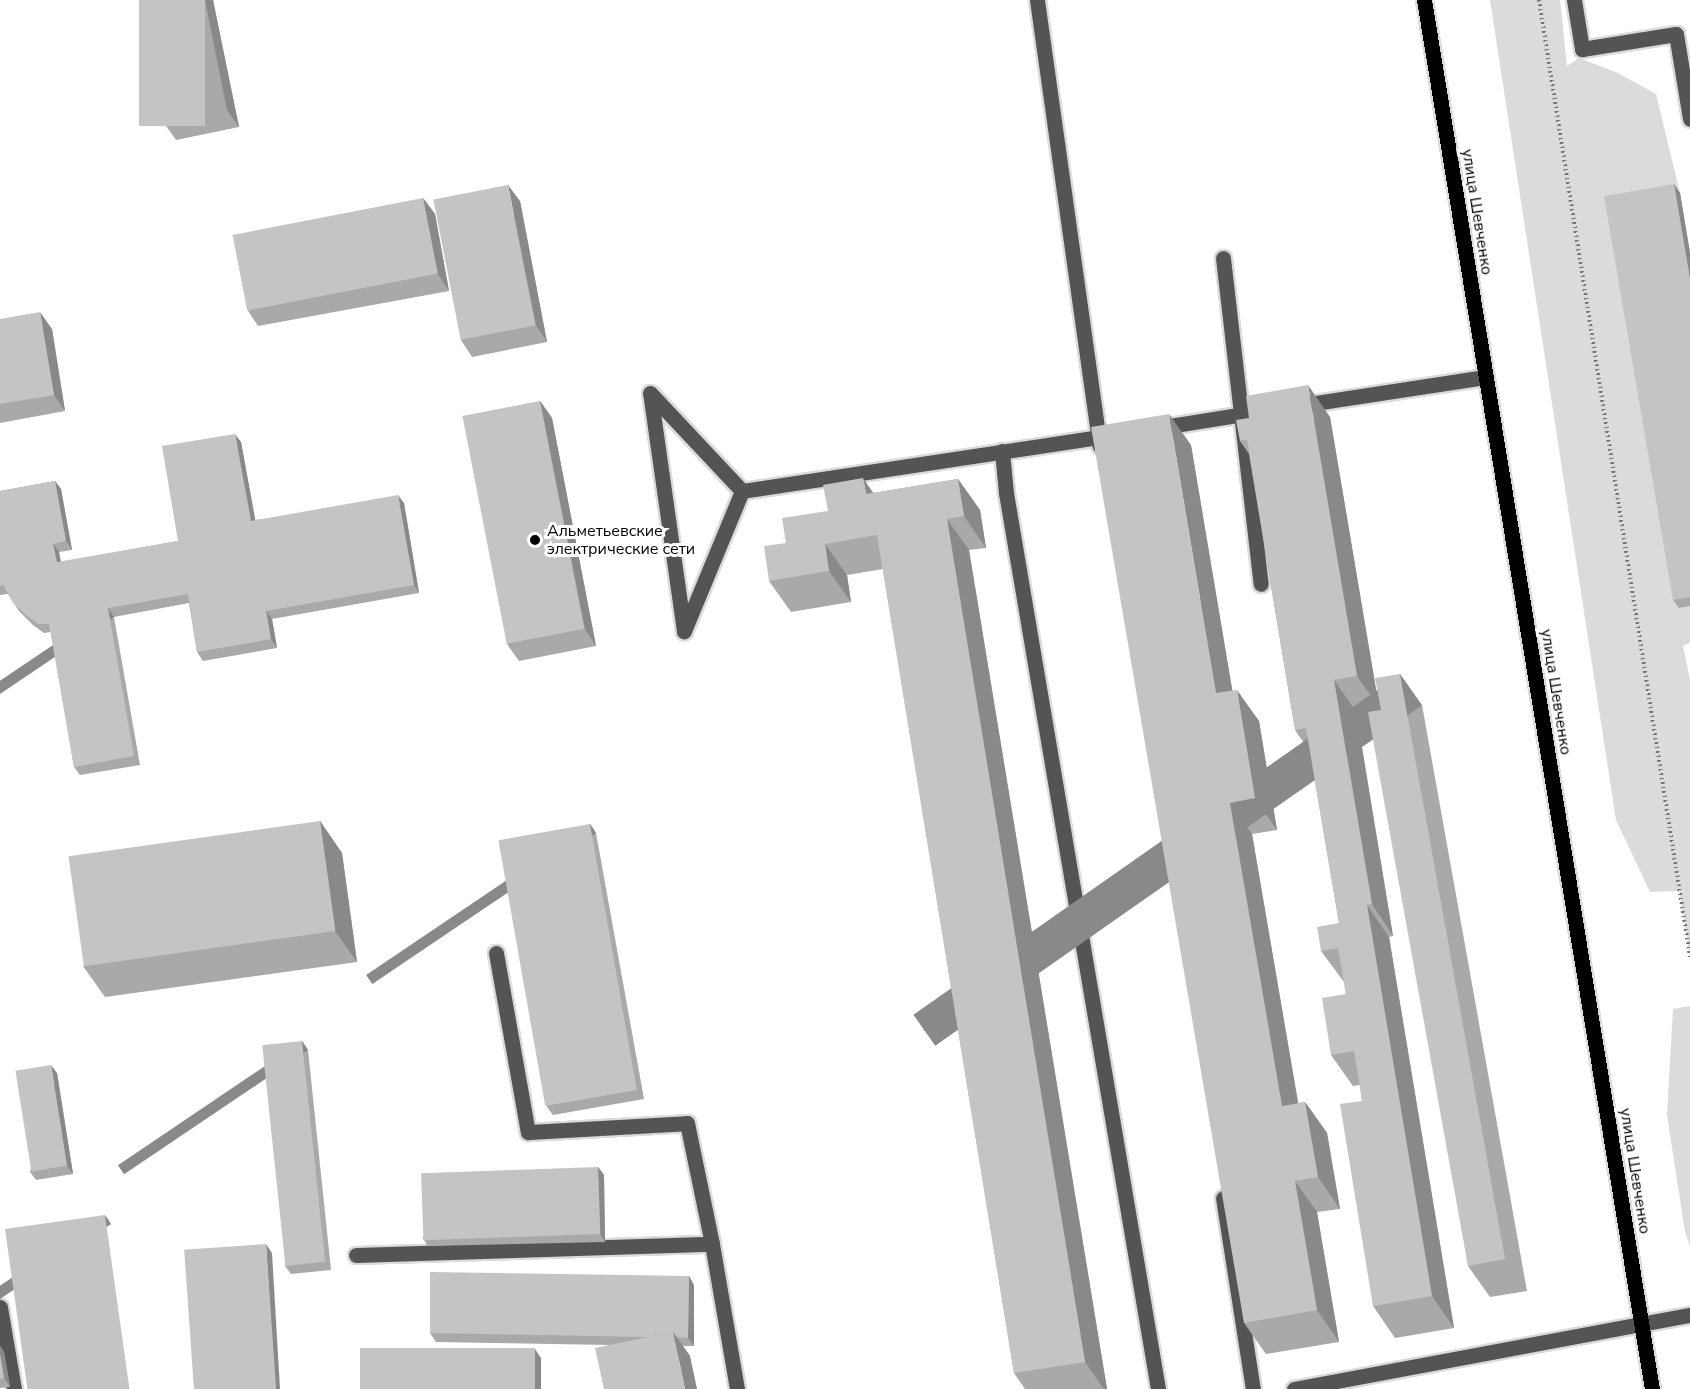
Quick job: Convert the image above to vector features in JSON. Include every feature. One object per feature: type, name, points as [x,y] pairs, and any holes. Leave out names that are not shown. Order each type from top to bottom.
[{"type":"main road","name":"улица Шевченко","points":[[1424,0],[1652,1389]]},
{"type":"street","points":[[1037,0],[1102,461]]},
{"type":"street","points":[[1574,0],[1582,49],[1683,33],[1690,119]]},
{"type":"street","points":[[1223,258],[1261,584]]},
{"type":"street","points":[[1143,430],[1486,377]]},
{"type":"street","points":[[650,393],[742,491],[733,513],[684,631],[650,393]]},
{"type":"street","points":[[742,491],[1120,434]]},
{"type":"street","points":[[1002,451],[1006,493],[1158,1389]]},
{"type":"street","points":[[496,953],[528,1132],[687,1123],[712,1244],[737,1389]]},
{"type":"street","points":[[1220,1178],[1253,1389]]},
{"type":"street","points":[[356,1255],[712,1244]]},
{"type":"street","points":[[0,1306],[14,1389]]},
{"type":"street","points":[[1294,1389],[1642,1322],[1690,1315]]},
{"type":"path","points":[[1539,0],[1690,957]]},
{"type":"shaded area","points":[[1490,0],[1560,0],[1567,66],[1579,58],[1618,73],[1656,94],[1680,193],[1611,205],[1690,606],[1690,643],[1683,646],[1690,680],[1690,957],[1679,891],[1650,892],[1616,820]]},
{"type":"shaded area","points":[[1690,1006],[1690,1246],[1685,1232],[1667,1115],[1673,1009]]},
{"type":"building","points":[[139,0],[205,0],[205,126],[139,126]]},
{"type":"building","points":[[1674,184],[1690,279],[1690,597],[1673,600],[1604,196]]},
{"type":"building","points":[[508,185],[535,325],[461,340],[433,200]]},
{"type":"building","points":[[423,198],[438,274],[247,311],[233,235]]},
{"type":"building","points":[[40,312],[54,395],[0,404],[0,319]]},
{"type":"building","points":[[1308,385],[1357,676],[1334,680],[1372,904],[1367,905],[1432,1296],[1373,1306],[1340,1104],[1362,1101],[1354,1051],[1331,1055],[1322,998],[1346,994],[1338,948],[1321,951],[1317,927],[1339,923],[1306,728],[1295,730],[1247,440],[1240,441],[1236,420],[1249,418],[1246,396]]},
{"type":"building","name":"Альметьевские электрические сети","points":[[540,401],[584,629],[507,644],[462,416]]},
{"type":"building","points":[[1169,414],[1216,693],[1237,690],[1255,798],[1230,803],[1282,1106],[1305,1102],[1318,1177],[1295,1181],[1317,1310],[1244,1323],[1091,427]]},
{"type":"building","points":[[235,434],[251,521],[398,495],[414,585],[266,611],[271,639],[197,652],[188,594],[108,608],[134,756],[74,767],[49,624],[38,624],[27,616],[13,603],[3,585],[0,586],[0,491],[55,481],[66,541],[53,544],[57,562],[178,541],[162,446]]},
{"type":"building","points":[[863,478],[866,494],[958,479],[964,516],[947,519],[1085,1362],[1014,1373],[877,535],[825,544],[829,571],[769,581],[764,546],[786,543],[782,518],[828,511],[823,485]]},
{"type":"building","points":[[1400,674],[1505,1259],[1468,1266],[1368,712],[1381,710],[1375,678]]},
{"type":"building","points":[[320,821],[335,931],[84,966],[68,856]]},
{"type":"building","points":[[590,824],[637,1090],[545,1106],[498,840]]},
{"type":"building","points":[[302,1041],[325,1262],[285,1266],[262,1045]]},
{"type":"building","points":[[51,1065],[67,1166],[31,1171],[15,1071]]},
{"type":"building","points":[[598,1167],[600,1234],[423,1240],[421,1173]]},
{"type":"building","points":[[105,1215],[129,1389],[27,1389],[5,1229]]},
{"type":"building","points":[[266,1244],[276,1389],[194,1389],[184,1250]]},
{"type":"building","points":[[430,1272],[689,1276],[688,1338],[677,1337],[673,1332],[648,1337],[430,1333]]},
{"type":"building","points":[[673,1332],[685,1389],[604,1389],[595,1348]]},
{"type":"building","points":[[360,1348],[535,1348],[535,1389],[360,1389]]},
{"type":"building","points":[[0,1354],[4,1378],[0,1379]]},
{"type":"place","name":"Альметьевские электрические сети","points":[[535,540]]}]
